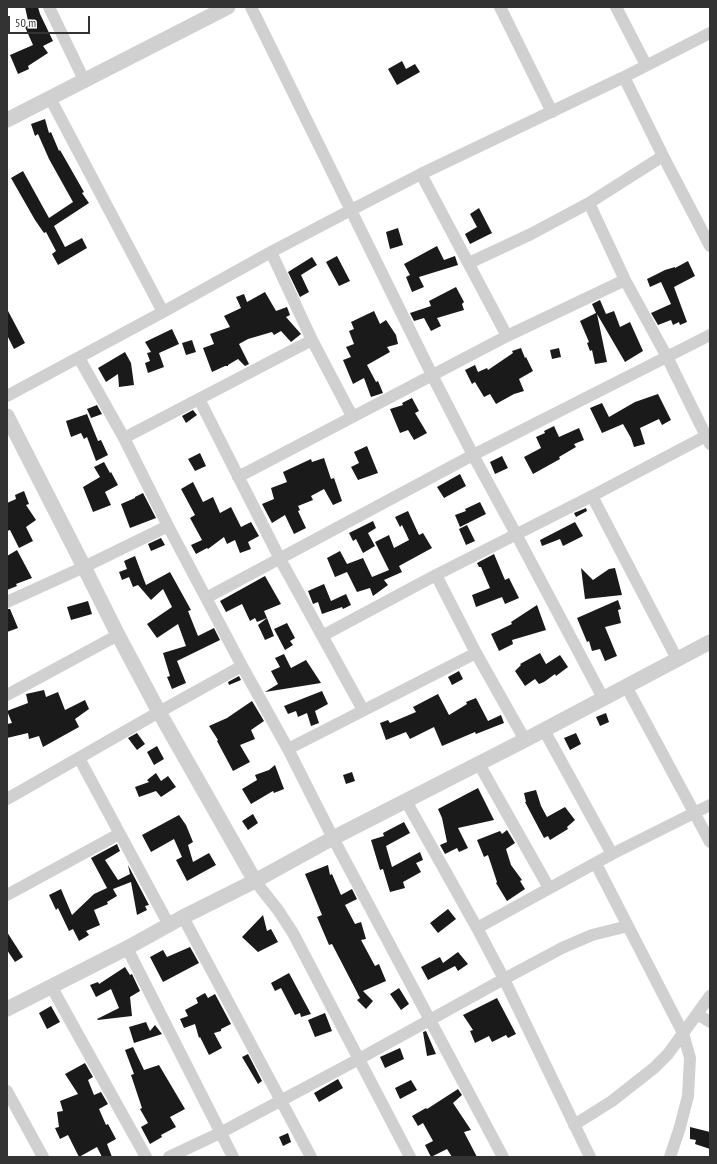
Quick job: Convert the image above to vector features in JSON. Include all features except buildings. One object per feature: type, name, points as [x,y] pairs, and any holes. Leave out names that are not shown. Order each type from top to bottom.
[{"type":"street","points":[[48,7],[84,80]]},
{"type":"street","points":[[7,120],[228,7]]},
{"type":"street","points":[[251,7],[350,210],[473,456],[603,698]]},
{"type":"street","points":[[500,7],[552,112]]},
{"type":"street","points":[[616,7],[646,66]]},
{"type":"street","points":[[7,396],[271,252],[421,174],[624,77],[707,34],[710,47]]},
{"type":"street","points":[[624,77],[662,156],[709,240]]},
{"type":"street","points":[[50,98],[163,312]]},
{"type":"street","points":[[469,263],[531,234],[589,204],[662,156]]},
{"type":"street","points":[[421,174],[507,336]]},
{"type":"street","points":[[322,636],[516,534],[708,440],[667,357],[625,280],[589,204]]},
{"type":"street","points":[[271,252],[312,340],[352,416]]},
{"type":"street","points":[[238,477],[507,336],[625,280]]},
{"type":"street","points":[[206,598],[473,456],[710,335]]},
{"type":"street","points":[[124,438],[312,340]]},
{"type":"street","points":[[79,358],[124,438],[168,526],[503,1157]]},
{"type":"street","points":[[199,399],[280,559],[363,710]]},
{"type":"street","points":[[7,416],[118,635],[159,712],[255,881],[278,910],[293,933],[410,1157]]},
{"type":"street","points":[[592,496],[676,659]]},
{"type":"street","points":[[7,602],[168,526]]},
{"type":"street","points":[[436,575],[476,653],[525,740]]},
{"type":"street","points":[[7,695],[118,635]]},
{"type":"street","points":[[7,1009],[255,881],[333,838],[525,740],[676,659],[709,645]]},
{"type":"street","points":[[288,750],[476,653]]},
{"type":"street","points":[[7,799],[242,666]]},
{"type":"street","points":[[626,686],[710,842]]},
{"type":"street","points":[[544,730],[612,854]]},
{"type":"street","points":[[79,758],[169,925]]},
{"type":"street","points":[[479,764],[549,888]]},
{"type":"street","points":[[406,801],[504,979],[590,1157]]},
{"type":"street","points":[[477,928],[612,854],[710,805]]},
{"type":"street","points":[[7,895],[119,834]]},
{"type":"street","points":[[596,864],[682,1033],[690,1058],[688,1096],[680,1128],[670,1157]]},
{"type":"street","points":[[183,917],[311,1157]]},
{"type":"street","points":[[169,1157],[220,1133],[281,1101],[578,940],[628,926]]},
{"type":"street","points":[[127,948],[233,1157]]},
{"type":"street","points":[[51,986],[146,1157]]},
{"type":"street","points":[[574,1125],[612,1101],[639,1081],[668,1054],[710,996]]},
{"type":"street","points":[[697,1014],[710,1022]]},
{"type":"street","points":[[7,1091],[43,1157]]}]
